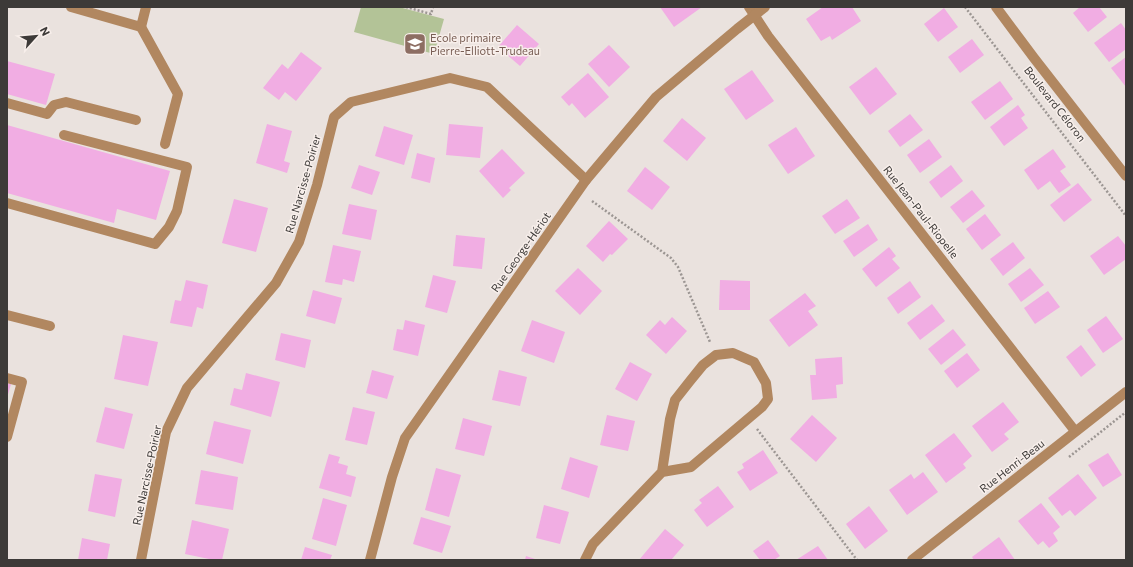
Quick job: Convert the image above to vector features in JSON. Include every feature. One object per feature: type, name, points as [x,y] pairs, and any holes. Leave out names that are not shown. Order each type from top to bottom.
[{"type":"street","points":[[71,7],[141,27]]},
{"type":"street","points":[[146,7],[141,27],[178,94],[165,144]]},
{"type":"street","name":"Rue George-Hériot","points":[[370,560],[392,477],[405,438],[586,180],[656,97],[752,11],[765,7]]},
{"type":"street","name":"Boulevard Céloron","points":[[996,7],[1126,176]]},
{"type":"street","name":"Rue Jean-Paul-Riopelle","points":[[752,11],[768,36],[1076,431]]},
{"type":"street","name":"Rue Narcisse-Poirier","points":[[141,560],[166,432],[187,388],[276,283],[299,242],[317,185],[334,117],[351,102],[450,78],[487,86],[586,180]]},
{"type":"street","points":[[7,103],[48,114],[54,104],[66,102],[136,120]]},
{"type":"street","points":[[7,203],[155,244],[169,227],[177,211],[187,167],[64,135]]},
{"type":"street","points":[[7,315],[50,326]]},
{"type":"street","points":[[585,560],[593,544],[662,472],[670,419],[675,400],[690,380],[703,365],[716,355],[732,353],[754,362],[766,383],[768,399],[762,407],[691,467],[662,472]]},
{"type":"street","points":[[7,378],[22,382],[7,437]]},
{"type":"street","name":"Rue Henri-Beau","points":[[912,560],[924,557],[1076,431],[1126,392]]},
{"type":"path","points":[[406,7],[431,14],[433,7]]},
{"type":"path","name":"Boulevard Céloron","points":[[965,7],[1126,216]]},
{"type":"path","points":[[592,201],[671,258],[678,267],[711,343]]},
{"type":"path","points":[[1069,457],[1126,412]]},
{"type":"path","points":[[756,429],[857,560]]},
{"type":"green space","points":[[361,7],[399,7],[444,19],[434,54],[354,32]]},
{"type":"building","points":[[660,7],[702,7],[674,27]]},
{"type":"building","points":[[823,7],[852,7],[861,21],[832,40],[830,36],[821,41],[806,19]]},
{"type":"building","points":[[1080,7],[1099,7],[1107,17],[1088,32],[1073,13]]},
{"type":"building","points":[[944,8],[958,27],[938,42],[924,24]]},
{"type":"building","points":[[1121,23],[1126,30],[1126,49],[1109,62],[1094,43]]},
{"type":"building","points":[[517,25],[539,44],[520,66],[498,47]]},
{"type":"building","points":[[972,39],[984,55],[960,73],[948,57]]},
{"type":"building","points":[[609,45],[630,67],[609,87],[588,64]]},
{"type":"building","points":[[301,52],[322,68],[296,101],[285,92],[279,100],[263,88],[282,64],[288,69]]},
{"type":"building","points":[[1126,57],[1126,87],[1111,68]]},
{"type":"building","points":[[7,61],[55,74],[46,105],[7,94]]},
{"type":"building","points":[[876,67],[897,94],[870,115],[849,87]]},
{"type":"building","points":[[752,70],[774,101],[746,120],[724,89]]},
{"type":"building","points":[[588,73],[609,97],[585,118],[572,103],[569,106],[561,97]]},
{"type":"building","points":[[1000,81],[1013,99],[985,120],[971,102]]},
{"type":"building","points":[[1018,105],[1025,115],[1021,118],[1028,128],[1004,146],[990,127]]},
{"type":"building","points":[[910,114],[923,130],[900,147],[888,131]]},
{"type":"building","points":[[682,118],[706,138],[687,161],[663,141]]},
{"type":"building","points":[[267,124],[292,131],[284,161],[290,163],[287,173],[256,163]]},
{"type":"building","points":[[449,124],[483,127],[480,158],[446,155]]},
{"type":"building","points":[[7,125],[170,171],[156,220],[117,209],[114,223],[7,193]]},
{"type":"building","points":[[384,126],[413,135],[404,165],[375,156]]},
{"type":"building","points":[[796,127],[815,156],[788,174],[768,145]]},
{"type":"building","points":[[929,139],[942,157],[920,173],[907,155]]},
{"type":"building","points":[[502,149],[525,173],[509,188],[511,190],[503,198],[479,171]]},
{"type":"building","points":[[1053,149],[1066,167],[1060,171],[1071,185],[1059,193],[1050,181],[1038,190],[1024,170]]},
{"type":"building","points":[[417,153],[435,158],[430,183],[411,178]]},
{"type":"building","points":[[359,165],[380,172],[372,195],[351,188]]},
{"type":"building","points":[[951,165],[963,181],[941,198],[929,182]]},
{"type":"building","points":[[645,167],[670,187],[652,210],[627,191]]},
{"type":"building","points":[[1078,183],[1092,200],[1064,222],[1050,205]]},
{"type":"building","points":[[972,190],[985,206],[963,223],[950,207]]},
{"type":"building","points":[[234,199],[268,208],[256,252],[222,243]]},
{"type":"building","points":[[847,199],[860,218],[835,234],[822,216]]},
{"type":"building","points":[[349,204],[377,210],[371,240],[342,234]]},
{"type":"building","points":[[985,214],[1001,235],[982,250],[966,229]]},
{"type":"building","points":[[609,221],[628,239],[603,262],[586,246]]},
{"type":"building","points":[[868,224],[878,240],[854,257],[843,241]]},
{"type":"building","points":[[456,235],[485,238],[482,269],[453,266]]},
{"type":"building","points":[[1118,236],[1126,246],[1126,259],[1104,275],[1090,256]]},
{"type":"building","points":[[1013,242],[1025,258],[1003,276],[990,259]]},
{"type":"building","points":[[333,245],[361,251],[354,282],[343,279],[342,285],[325,282]]},
{"type":"building","points":[[889,247],[896,256],[892,259],[900,268],[876,287],[862,269]]},
{"type":"building","points":[[578,268],[602,291],[580,315],[555,291]]},
{"type":"building","points":[[1030,268],[1044,285],[1021,302],[1008,284]]},
{"type":"building","points":[[433,275],[456,281],[447,313],[425,307]]},
{"type":"building","points":[[186,280],[208,285],[203,309],[197,307],[192,327],[170,323],[175,300],[181,301]]},
{"type":"building","points":[[720,280],[750,281],[750,310],[719,310]]},
{"type":"building","points":[[910,281],[921,297],[898,314],[887,298]]},
{"type":"building","points":[[313,290],[342,298],[335,324],[306,316]]},
{"type":"building","points":[[1048,291],[1060,307],[1035,324],[1024,308]]},
{"type":"building","points":[[805,293],[816,306],[808,311],[818,325],[789,347],[769,320]]},
{"type":"building","points":[[932,304],[945,321],[920,340],[907,323]]},
{"type":"building","points":[[1106,316],[1123,339],[1103,353],[1087,330]]},
{"type":"building","points":[[672,317],[687,331],[666,354],[646,335],[660,320],[665,325]]},
{"type":"building","points":[[405,320],[425,325],[418,356],[393,350],[397,329],[403,330]]},
{"type":"building","points":[[532,320],[565,332],[554,363],[521,351]]},
{"type":"building","points":[[953,329],[966,345],[941,365],[928,349]]},
{"type":"building","points":[[281,333],[311,340],[305,368],[275,360]]},
{"type":"building","points":[[123,335],[158,342],[148,386],[114,379]]},
{"type":"building","points":[[1081,345],[1096,365],[1081,377],[1066,357]]},
{"type":"building","points":[[967,353],[980,370],[957,388],[944,371]]},
{"type":"building","points":[[842,357],[843,384],[836,385],[837,398],[812,400],[810,375],[816,375],[815,359]]},
{"type":"building","points":[[630,362],[652,374],[637,401],[615,389]]},
{"type":"building","points":[[372,370],[394,376],[387,399],[366,393]]},
{"type":"building","points":[[499,370],[527,377],[520,406],[492,400]]},
{"type":"building","points":[[246,373],[280,382],[271,417],[230,405],[234,388],[242,390]]},
{"type":"building","points":[[7,383],[11,384],[7,398]]},
{"type":"building","points":[[1003,402],[1019,422],[1004,434],[1009,439],[992,452],[972,426]]},
{"type":"building","points":[[105,407],[133,414],[124,449],[96,442]]},
{"type":"building","points":[[353,407],[375,412],[367,445],[345,440]]},
{"type":"building","points":[[607,415],[635,421],[628,451],[600,445]]},
{"type":"building","points":[[812,415],[837,438],[816,462],[790,439]]},
{"type":"building","points":[[463,418],[492,426],[484,456],[455,449]]},
{"type":"building","points":[[214,421],[251,430],[243,464],[206,454]]},
{"type":"building","points":[[954,433],[972,456],[963,464],[966,468],[946,483],[925,455]]},
{"type":"building","points":[[763,450],[778,473],[750,491],[737,472],[744,468],[742,464]]},
{"type":"building","points":[[1108,453],[1122,475],[1103,487],[1088,465]]},
{"type":"building","points":[[329,454],[340,457],[338,463],[348,466],[346,474],[356,477],[351,497],[319,488]]},
{"type":"building","points":[[570,457],[598,466],[589,498],[561,489]]},
{"type":"building","points":[[436,468],[461,475],[449,517],[425,510]]},
{"type":"building","points":[[201,470],[238,477],[233,510],[195,504]]},
{"type":"building","points":[[923,472],[938,492],[907,515],[889,490],[911,474],[914,479]]},
{"type":"building","points":[[95,474],[122,479],[115,517],[88,511]]},
{"type":"building","points":[[1078,474],[1097,498],[1075,516],[1070,510],[1062,516],[1048,498]]},
{"type":"building","points":[[718,486],[734,507],[707,527],[694,510],[702,503],[699,500]]},
{"type":"building","points":[[323,498],[347,505],[336,546],[312,539]]},
{"type":"building","points":[[1041,503],[1060,527],[1053,533],[1058,541],[1049,548],[1043,541],[1038,545],[1018,521]]},
{"type":"building","points":[[544,505],[569,512],[560,544],[536,538]]},
{"type":"building","points":[[869,506],[888,531],[865,549],[846,524]]},
{"type":"building","points":[[421,517],[451,526],[442,553],[413,544]]},
{"type":"building","points":[[192,520],[229,529],[222,560],[214,560],[185,554]]},
{"type":"building","points":[[665,529],[684,545],[671,560],[639,560]]},
{"type":"building","points":[[999,537],[1015,560],[974,560],[972,557]]},
{"type":"building","points":[[82,538],[110,544],[107,560],[78,560]]},
{"type":"building","points":[[768,540],[780,556],[774,560],[760,560],[753,551]]},
{"type":"building","points":[[818,546],[828,560],[796,560]]},
{"type":"building","points":[[305,547],[332,555],[330,560],[301,560]]},
{"type":"building","points":[[526,556],[538,560],[525,560]]},
{"type":"place","name":"Ecole primaire Pierre-Elliott-Trudeau","points":[[415,44]]}]
